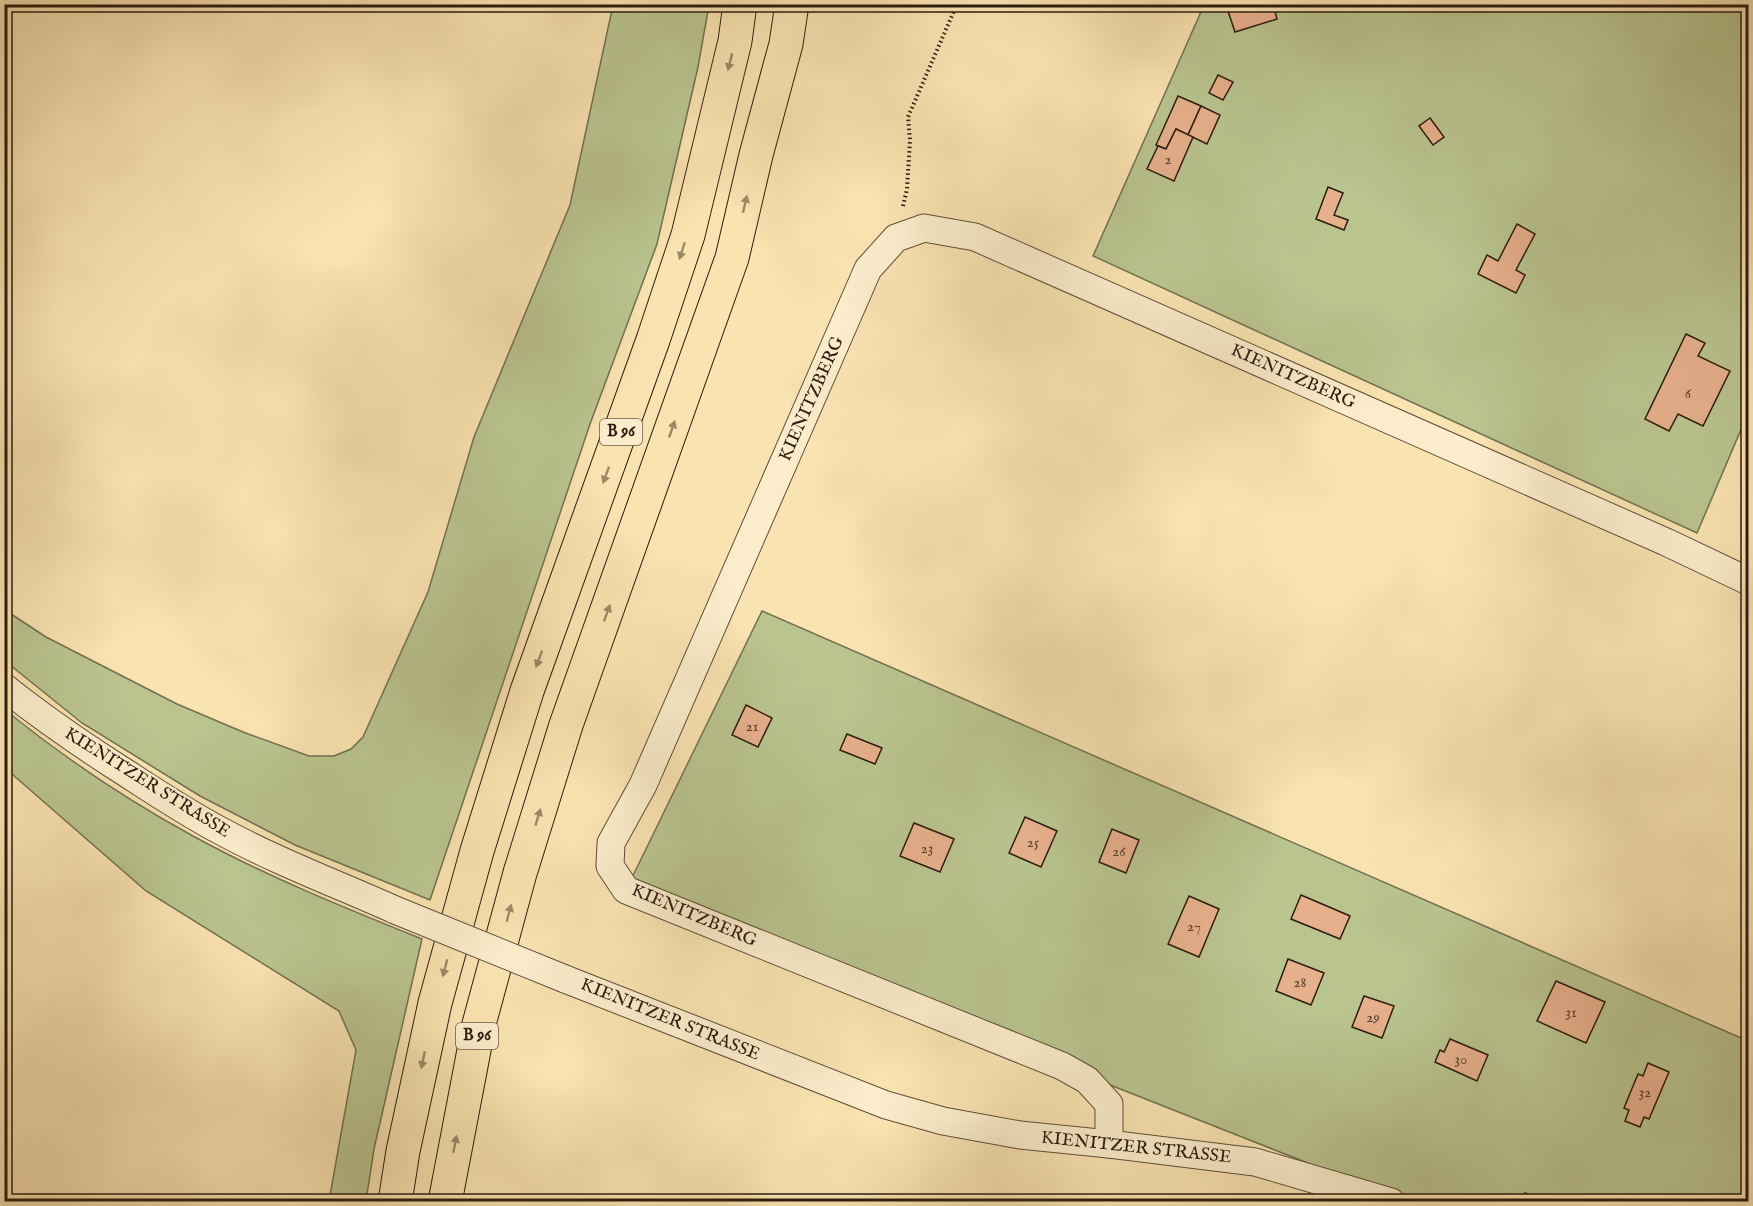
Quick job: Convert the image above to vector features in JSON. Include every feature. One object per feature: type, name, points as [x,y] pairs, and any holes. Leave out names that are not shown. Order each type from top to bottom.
[{"type":"highway","name":"B 96","points":[[395,1202],[403,1151],[435,1003],[477,851],[526,691],[654,340],[688,235],[735,41],[740,4]]},
{"type":"highway","name":"B 96","points":[[445,1202],[480,1024],[520,873],[566,725],[732,258],[756,155],[786,44],[792,4]]},
{"type":"street","name":"KIENITZBERG","points":[[1109,1144],[1109,1104],[1087,1080],[1062,1066],[626,890],[610,866],[611,843],[644,785],[868,269],[896,238],[924,228],[975,237],[1666,542],[1749,581]]},
{"type":"street","name":"KIENITZER STRASSE","points":[[4,687],[86,747],[158,794],[221,831],[272,856],[395,910],[565,979],[886,1105],[943,1121],[1020,1135],[1255,1162],[1391,1202]]},
{"type":"path","points":[[896,238],[907,189],[910,140],[908,117],[957,4]]},
{"type":"green space","points":[[613,5],[709,5],[698,67],[657,244],[590,424],[430,900],[295,845],[200,796],[82,723],[5,661],[5,610],[46,637],[177,704],[243,732],[309,756],[334,756],[351,749],[363,737],[428,592],[474,437],[570,205]]},
{"type":"green space","points":[[1204,5],[1748,5],[1748,413],[1697,533],[1093,256]]},
{"type":"green space","points":[[762,611],[1748,1041],[1748,1201],[1404,1201],[626,890]]},
{"type":"green space","points":[[4,709],[96,777],[193,836],[277,878],[422,939],[374,1149],[366,1201],[329,1201],[356,1050],[339,1011],[146,891],[5,768]]},
{"type":"building","points":[[1240,4],[1273,4],[1277,19],[1235,32],[1227,8]]},
{"type":"building","points":[[1218,75],[1233,82],[1223,100],[1209,93]]},
{"type":"building","points":[[1178,96],[1201,106],[1188,135],[1176,129],[1166,149],[1156,145]]},
{"type":"building","points":[[1201,106],[1220,115],[1207,144],[1188,135]]},
{"type":"building","points":[[1430,118],[1444,137],[1433,145],[1419,126]]},
{"type":"building","points":[[1176,129],[1193,137],[1174,181],[1147,169],[1158,146],[1166,149]]},
{"type":"building","points":[[1328,187],[1343,193],[1334,215],[1348,220],[1344,230],[1316,219]]},
{"type":"building","points":[[1517,224],[1535,234],[1516,270],[1525,275],[1516,293],[1478,274],[1487,255],[1498,261]]},
{"type":"building","points":[[1686,334],[1705,343],[1698,356],[1730,371],[1703,426],[1678,414],[1669,431],[1645,419]]},
{"type":"building","points":[[746,705],[772,718],[758,747],[732,735]]},
{"type":"building","points":[[847,734],[882,748],[875,764],[840,750]]},
{"type":"building","points":[[1025,817],[1057,831],[1041,867],[1009,853]]},
{"type":"building","points":[[914,823],[954,839],[940,872],[900,856]]},
{"type":"building","points":[[1112,829],[1139,840],[1126,873],[1099,862]]},
{"type":"building","points":[[1301,895],[1350,916],[1340,939],[1291,919]]},
{"type":"building","points":[[1189,896],[1219,909],[1199,957],[1168,944]]},
{"type":"building","points":[[1288,959],[1324,973],[1311,1005],[1276,991]]},
{"type":"building","points":[[1556,981],[1605,1002],[1586,1043],[1537,1021]]},
{"type":"building","points":[[1364,996],[1394,1006],[1382,1038],[1352,1027]]},
{"type":"building","points":[[1450,1039],[1488,1055],[1477,1081],[1435,1062],[1440,1050],[1444,1052]]},
{"type":"building","points":[[1648,1063],[1669,1072],[1649,1119],[1644,1117],[1640,1127],[1625,1121],[1629,1110],[1624,1108],[1638,1074],[1643,1076]]},
{"type":"building","points":[[1525,1193],[1546,1201],[1522,1202]]}]
